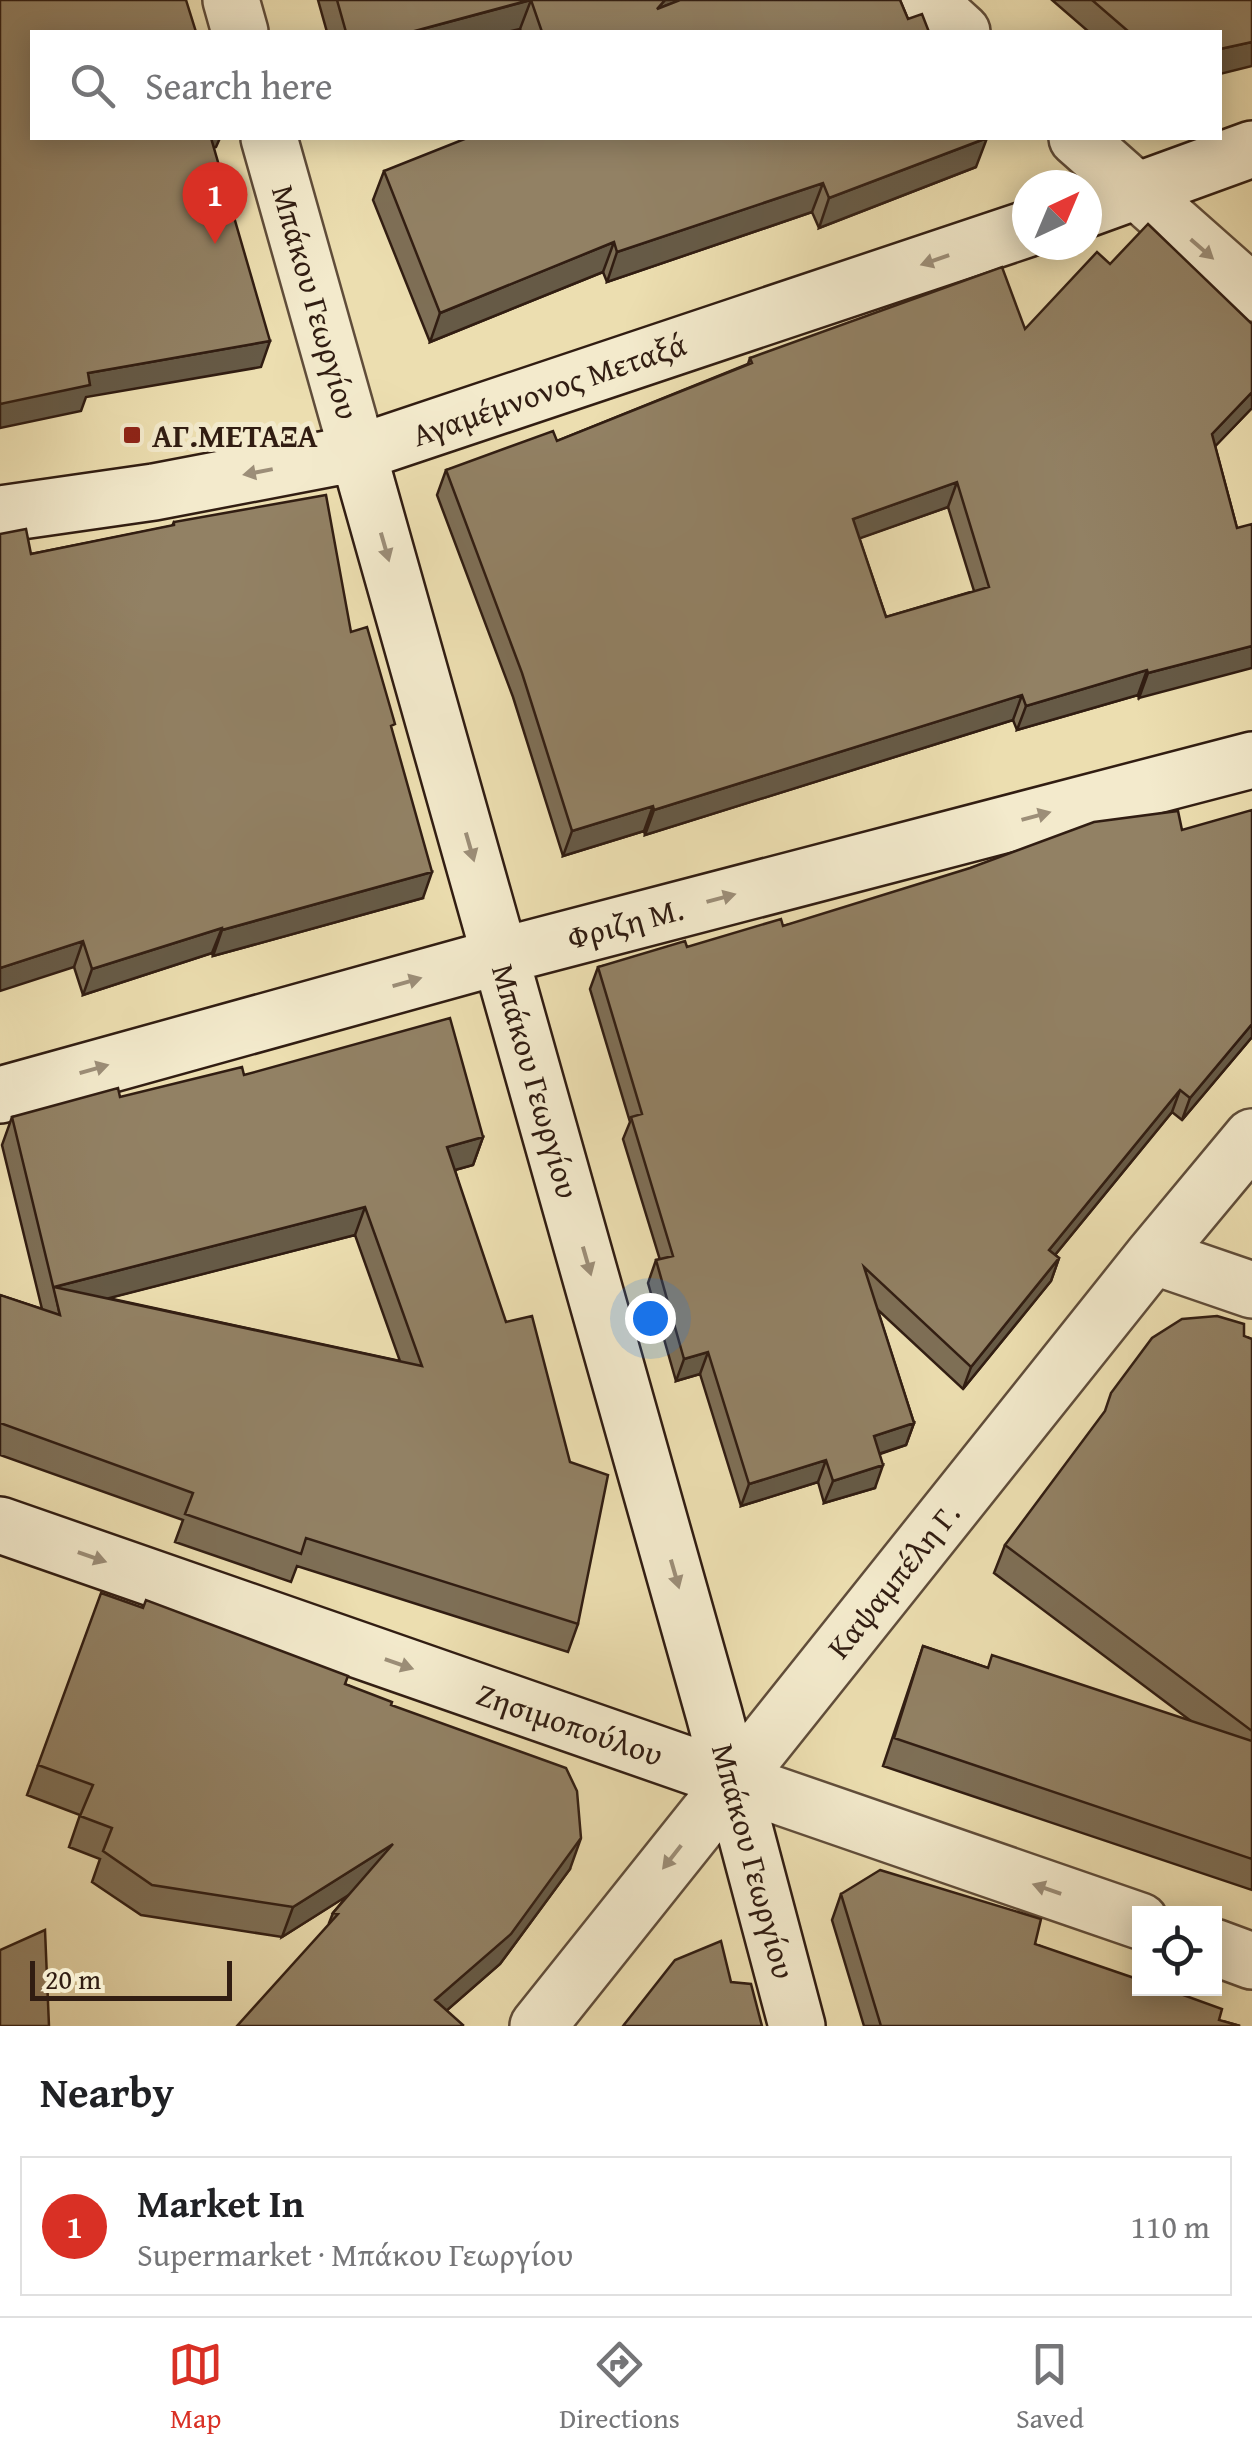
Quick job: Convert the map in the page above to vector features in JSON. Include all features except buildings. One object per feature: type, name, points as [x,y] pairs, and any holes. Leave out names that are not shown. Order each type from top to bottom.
[{"type":"street","points":[[231,0],[239,30]]},
{"type":"street","points":[[927,0],[960,30]]},
{"type":"street","name":"Μπάκου Γεωργίου","points":[[271,140],[798,2026]]},
{"type":"street","points":[[1078,140],[1112,200],[1252,293]]},
{"type":"street","points":[[1112,200],[1252,149]]},
{"type":"street","name":"Αγαμέμνονος Μεταξά","points":[[0,514],[154,492],[358,453],[1012,234]]},
{"type":"street","name":"Φριζη Μ.","points":[[0,1095],[501,956],[1252,760]]},
{"type":"street","name":"Καψαμπέλη Γ.","points":[[538,2026],[1153,1256],[1252,1138]]},
{"type":"street","points":[[1153,1256],[1252,1290]]},
{"type":"street","name":"Ζησιμοπούλου","points":[[0,1525],[1132,1919]]},
{"type":"street","points":[[1222,1951],[1252,1960]]},
{"type":"place","name":"Market In","points":[[215,244]]},
{"type":"place","name":"ΑΓ.ΜΕΤΑΞΑ","points":[[132,435]]}]
